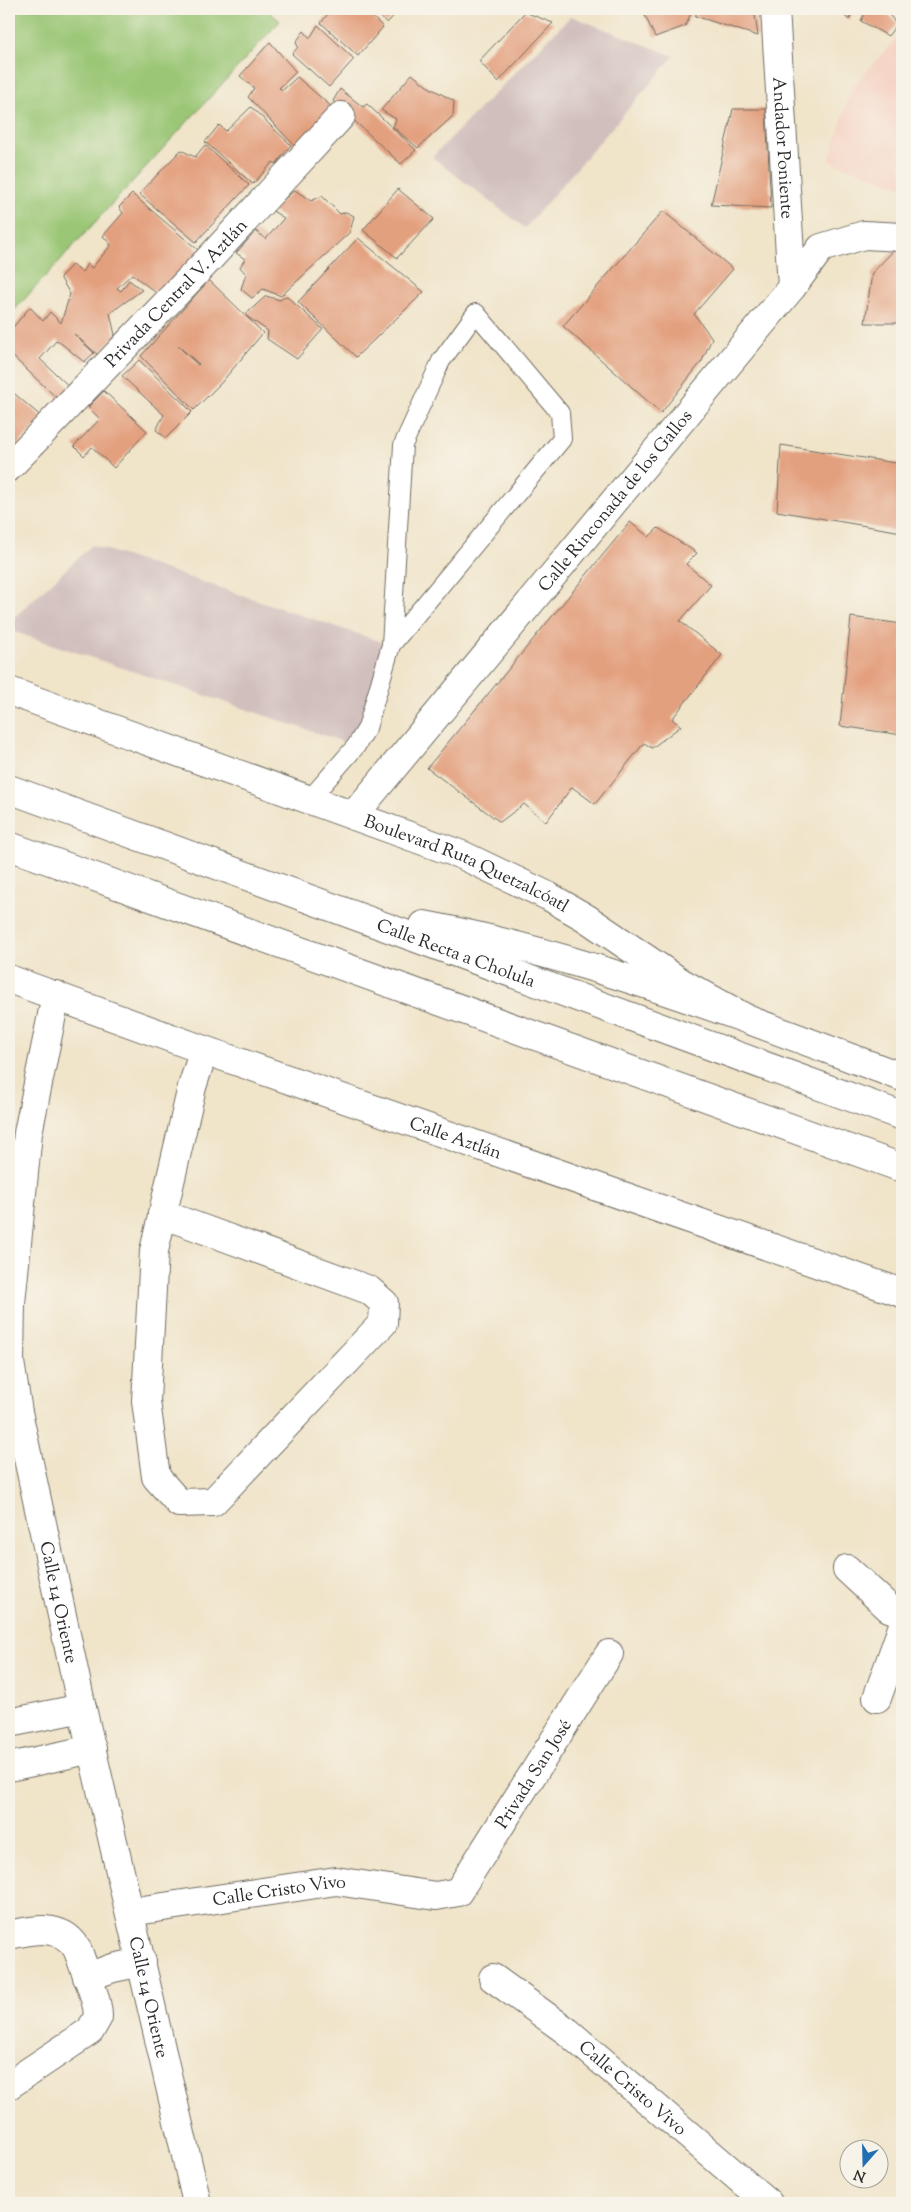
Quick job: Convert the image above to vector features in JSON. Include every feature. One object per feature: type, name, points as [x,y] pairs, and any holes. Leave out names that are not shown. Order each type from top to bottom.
[{"type":"street","name":"Andador Poniente","points":[[775,9],[792,287]]},
{"type":"street","name":"Privada Central V. Aztlán","points":[[9,467],[209,259],[341,116]]},
{"type":"street","name":"Calle Rinconada de los Gallos","points":[[353,816],[792,287],[821,248],[864,235],[902,236]]},
{"type":"street","name":"Boulevard Ruta Quetzalcóatl","points":[[9,691],[462,855],[548,896],[586,918],[682,983],[749,1020],[902,1077]]},
{"type":"street","name":"Calle Recta a Cholula","points":[[9,789],[902,1116]]},
{"type":"street","points":[[9,846],[902,1168]]},
{"type":"street","points":[[339,909],[431,926],[523,947],[599,969],[749,1020]]},
{"type":"street","name":"Calle Aztlán","points":[[9,979],[204,1050],[902,1293]]},
{"type":"street","name":"Calle 14 Oriente","points":[[56,996],[28,1133],[11,1303],[9,1362],[18,1412],[82,1708],[197,2203]]},
{"type":"street","points":[[162,1214],[369,1290],[384,1303],[383,1323],[213,1502],[179,1503],[156,1477],[146,1401],[154,1251],[162,1214],[194,1080],[204,1050]]},
{"type":"street","points":[[847,1569],[889,1608],[902,1614]]},
{"type":"street","points":[[877,1698],[902,1628]]},
{"type":"street","name":"Privada San José","points":[[458,1892],[609,1654]]},
{"type":"street","points":[[9,1723],[82,1708]]},
{"type":"street","points":[[9,1767],[92,1749]]},
{"type":"street","name":"Calle Cristo Vivo","points":[[130,1912],[336,1881],[436,1896],[458,1892]]},
{"type":"street","points":[[9,1934],[36,1929],[60,1933],[70,1940],[76,1948],[98,2011],[98,2017],[93,2028],[9,2085]]},
{"type":"street","points":[[87,1977],[113,1968],[142,1962]]},
{"type":"street","name":"Calle Cristo Vivo","points":[[493,1978],[568,2032],[768,2203]]},
{"type":"lane","points":[[309,800],[356,746],[367,728],[391,645],[403,445],[441,361],[476,313],[560,414],[562,438],[391,645]]},
{"type":"shaded area","points":[[571,16],[674,56],[525,228],[432,157]]},
{"type":"shaded area","points":[[902,32],[902,187],[829,161],[852,87]]},
{"type":"shaded area","points":[[92,545],[391,645],[356,746],[9,630],[9,622]]},
{"type":"green space","points":[[9,9],[266,9],[280,21],[9,316]]},
{"type":"building","points":[[326,9],[364,9],[383,27],[358,56],[321,23],[327,15]]},
{"type":"building","points":[[371,9],[400,9],[387,23]]},
{"type":"building","points":[[642,9],[693,9],[685,26],[655,37]]},
{"type":"building","points":[[699,9],[754,9],[758,36],[695,16]]},
{"type":"building","points":[[837,9],[854,9],[849,20]]},
{"type":"building","points":[[863,9],[884,9],[897,24],[888,36],[861,21],[865,12]]},
{"type":"building","points":[[525,12],[553,23],[498,82],[479,61]]},
{"type":"building","points":[[318,25],[354,59],[329,87],[292,54],[298,47],[296,42],[304,31],[310,38]]},
{"type":"building","points":[[270,42],[296,72],[279,88],[283,90],[297,77],[333,108],[296,147],[248,97],[254,88],[240,76]]},
{"type":"building","points":[[412,74],[427,86],[454,101],[453,116],[418,148],[393,127],[396,119],[381,110]]},
{"type":"building","points":[[340,89],[363,107],[367,104],[416,150],[401,164],[333,101]]},
{"type":"building","points":[[251,107],[291,145],[276,164],[273,162],[253,184],[205,142],[219,125],[226,131]]},
{"type":"building","points":[[733,109],[766,109],[771,208],[711,205]]},
{"type":"building","points":[[205,145],[249,185],[196,242],[139,194],[181,150],[195,157]]},
{"type":"building","points":[[398,189],[434,219],[397,258],[363,230]]},
{"type":"building","points":[[295,190],[311,201],[322,196],[340,214],[346,212],[354,216],[350,232],[281,296],[263,289],[252,298],[241,289],[246,274],[240,267],[245,259],[236,253],[256,231],[266,239],[284,218],[271,210]]},
{"type":"building","points":[[132,194],[203,254],[160,296],[132,274],[117,288],[121,291],[129,280],[142,290],[110,313],[115,335],[98,355],[74,334],[94,353],[84,362],[57,340],[40,359],[73,390],[61,402],[9,353],[9,332],[30,307],[43,321],[50,312],[61,323],[70,294],[60,277],[72,265],[82,272],[87,264],[92,268],[111,245],[103,236],[123,213],[119,207]]},
{"type":"building","points":[[663,211],[733,269],[694,314],[712,338],[702,361],[661,413],[563,326]]},
{"type":"building","points":[[358,238],[424,292],[356,357],[298,302]]},
{"type":"building","points":[[896,248],[902,248],[902,323],[865,323],[872,273]]},
{"type":"building","points":[[209,280],[263,333],[221,383],[194,410],[141,356]],"holes":[[[178,346],[199,364],[198,365]]]},
{"type":"building","points":[[266,296],[280,300],[286,296],[323,329],[297,359],[267,339],[268,331],[245,315]]},
{"type":"building","points":[[139,360],[192,412],[166,438],[156,430],[164,415],[122,376]]},
{"type":"building","points":[[9,389],[43,418],[9,454]]},
{"type":"building","points":[[104,391],[147,431],[114,468],[92,447],[84,456],[74,446],[100,419],[88,407]]},
{"type":"building","points":[[781,445],[902,464],[902,532],[777,511]]},
{"type":"building","points":[[630,522],[649,537],[658,528],[697,553],[686,564],[711,585],[680,621],[722,655],[672,719],[681,726],[652,748],[644,743],[595,804],[572,787],[546,822],[524,804],[500,822],[427,768]]},
{"type":"building","points":[[851,617],[902,624],[902,735],[840,726]]}]
